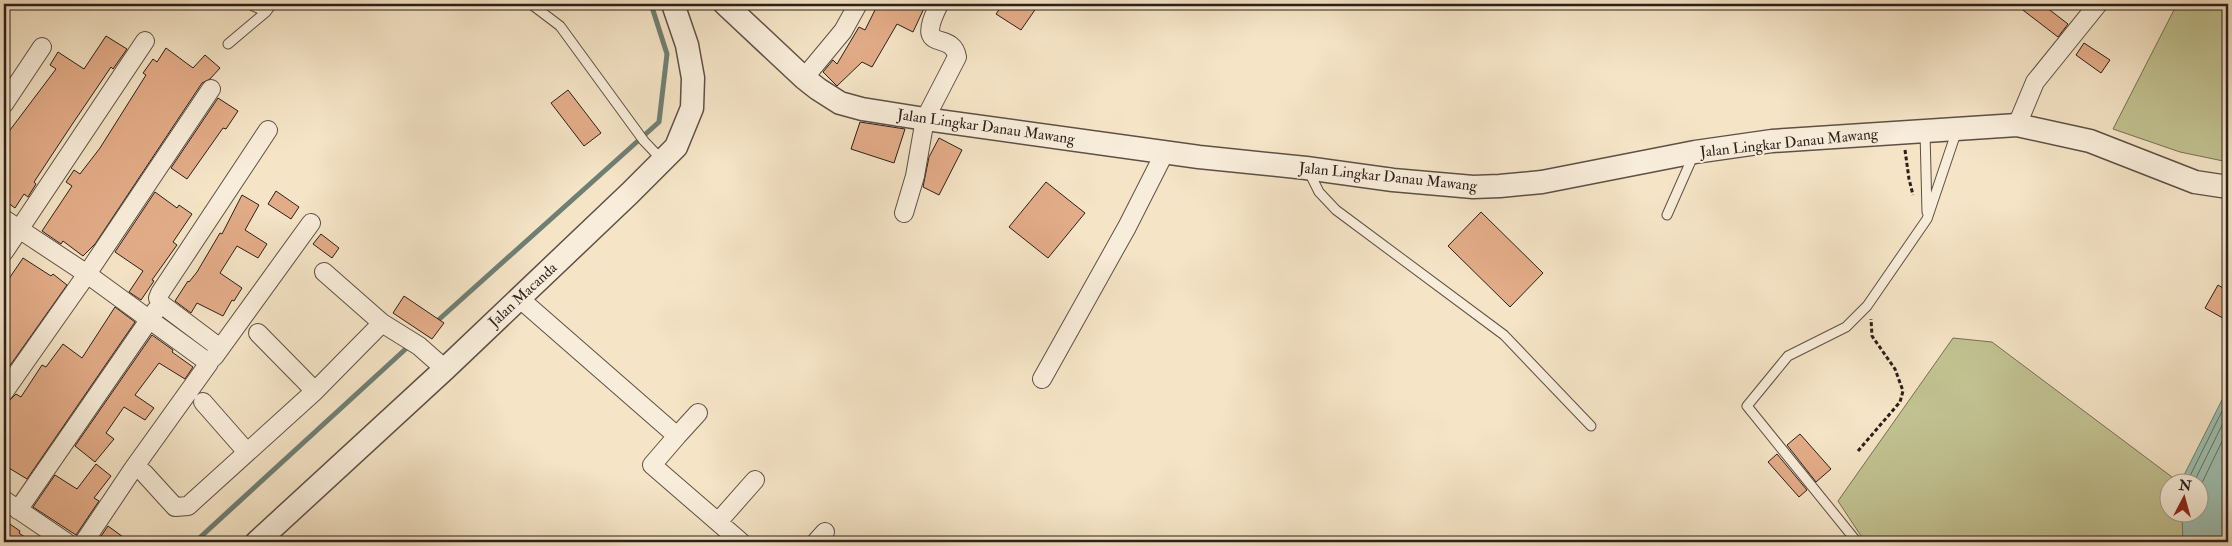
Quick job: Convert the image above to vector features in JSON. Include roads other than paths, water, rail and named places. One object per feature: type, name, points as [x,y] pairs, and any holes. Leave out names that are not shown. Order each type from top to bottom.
[{"type":"street","name":"Jalan Macanda","points":[[257,542],[442,365],[519,298],[660,158],[676,147],[692,108],[693,78],[687,45],[673,4]]},
{"type":"street","name":"Jalan Lingkar Danau Mawang","points":[[725,4],[804,78],[818,90],[840,103],[862,109],[925,119],[1166,152],[1472,187],[1542,182],[1695,152],[1772,142],[2017,125],[2090,141],[2195,182],[2228,187]]},
{"type":"street","points":[[804,78],[843,32],[858,4]]},
{"type":"street","points":[[904,213],[915,176],[925,119],[957,57],[956,51],[951,46],[931,36],[929,31],[929,24],[939,4]]},
{"type":"street","points":[[2017,125],[2035,82],[2090,7]]},
{"type":"street","points":[[4,252],[145,41]]},
{"type":"street","points":[[4,104],[42,47]]},
{"type":"street","points":[[4,392],[87,274],[211,89]]},
{"type":"street","points":[[220,348],[160,303],[158,298],[268,130]]},
{"type":"street","points":[[1042,379],[1127,227],[1166,152]]},
{"type":"street","points":[[4,219],[87,274],[209,363]]},
{"type":"street","points":[[84,542],[133,469],[310,224]]},
{"type":"street","points":[[324,272],[382,322],[420,346],[442,365]]},
{"type":"street","points":[[519,298],[677,436]]},
{"type":"street","points":[[18,510],[160,303]]},
{"type":"street","points":[[144,473],[175,507],[188,506],[315,391],[382,322]]},
{"type":"street","points":[[258,333],[315,391]]},
{"type":"street","points":[[203,402],[246,452]]},
{"type":"street","points":[[698,413],[652,465],[741,542]]},
{"type":"street","points":[[718,522],[756,480]]},
{"type":"street","points":[[4,500],[66,542]]},
{"type":"lane","points":[[249,4],[266,12]]},
{"type":"lane","points":[[228,44],[266,12],[272,4]]},
{"type":"lane","points":[[531,4],[560,26],[644,141],[660,158]]},
{"type":"lane","points":[[1857,542],[1747,406],[1788,356],[1846,327],[1867,306],[1927,220],[1958,129]]},
{"type":"lane","points":[[1915,131],[1927,220]]},
{"type":"lane","points":[[1667,215],[1695,152]]},
{"type":"lane","points":[[1306,168],[1319,192],[1336,210],[1504,335],[1591,426]]},
{"type":"water","points":[[2228,388],[2228,542],[2183,542],[2182,524],[2210,524],[2210,474],[2185,474]]},
{"type":"waterway","points":[[435,323],[659,122],[667,54],[651,4]]},
{"type":"waterway","points":[[195,542],[410,345]]}]
